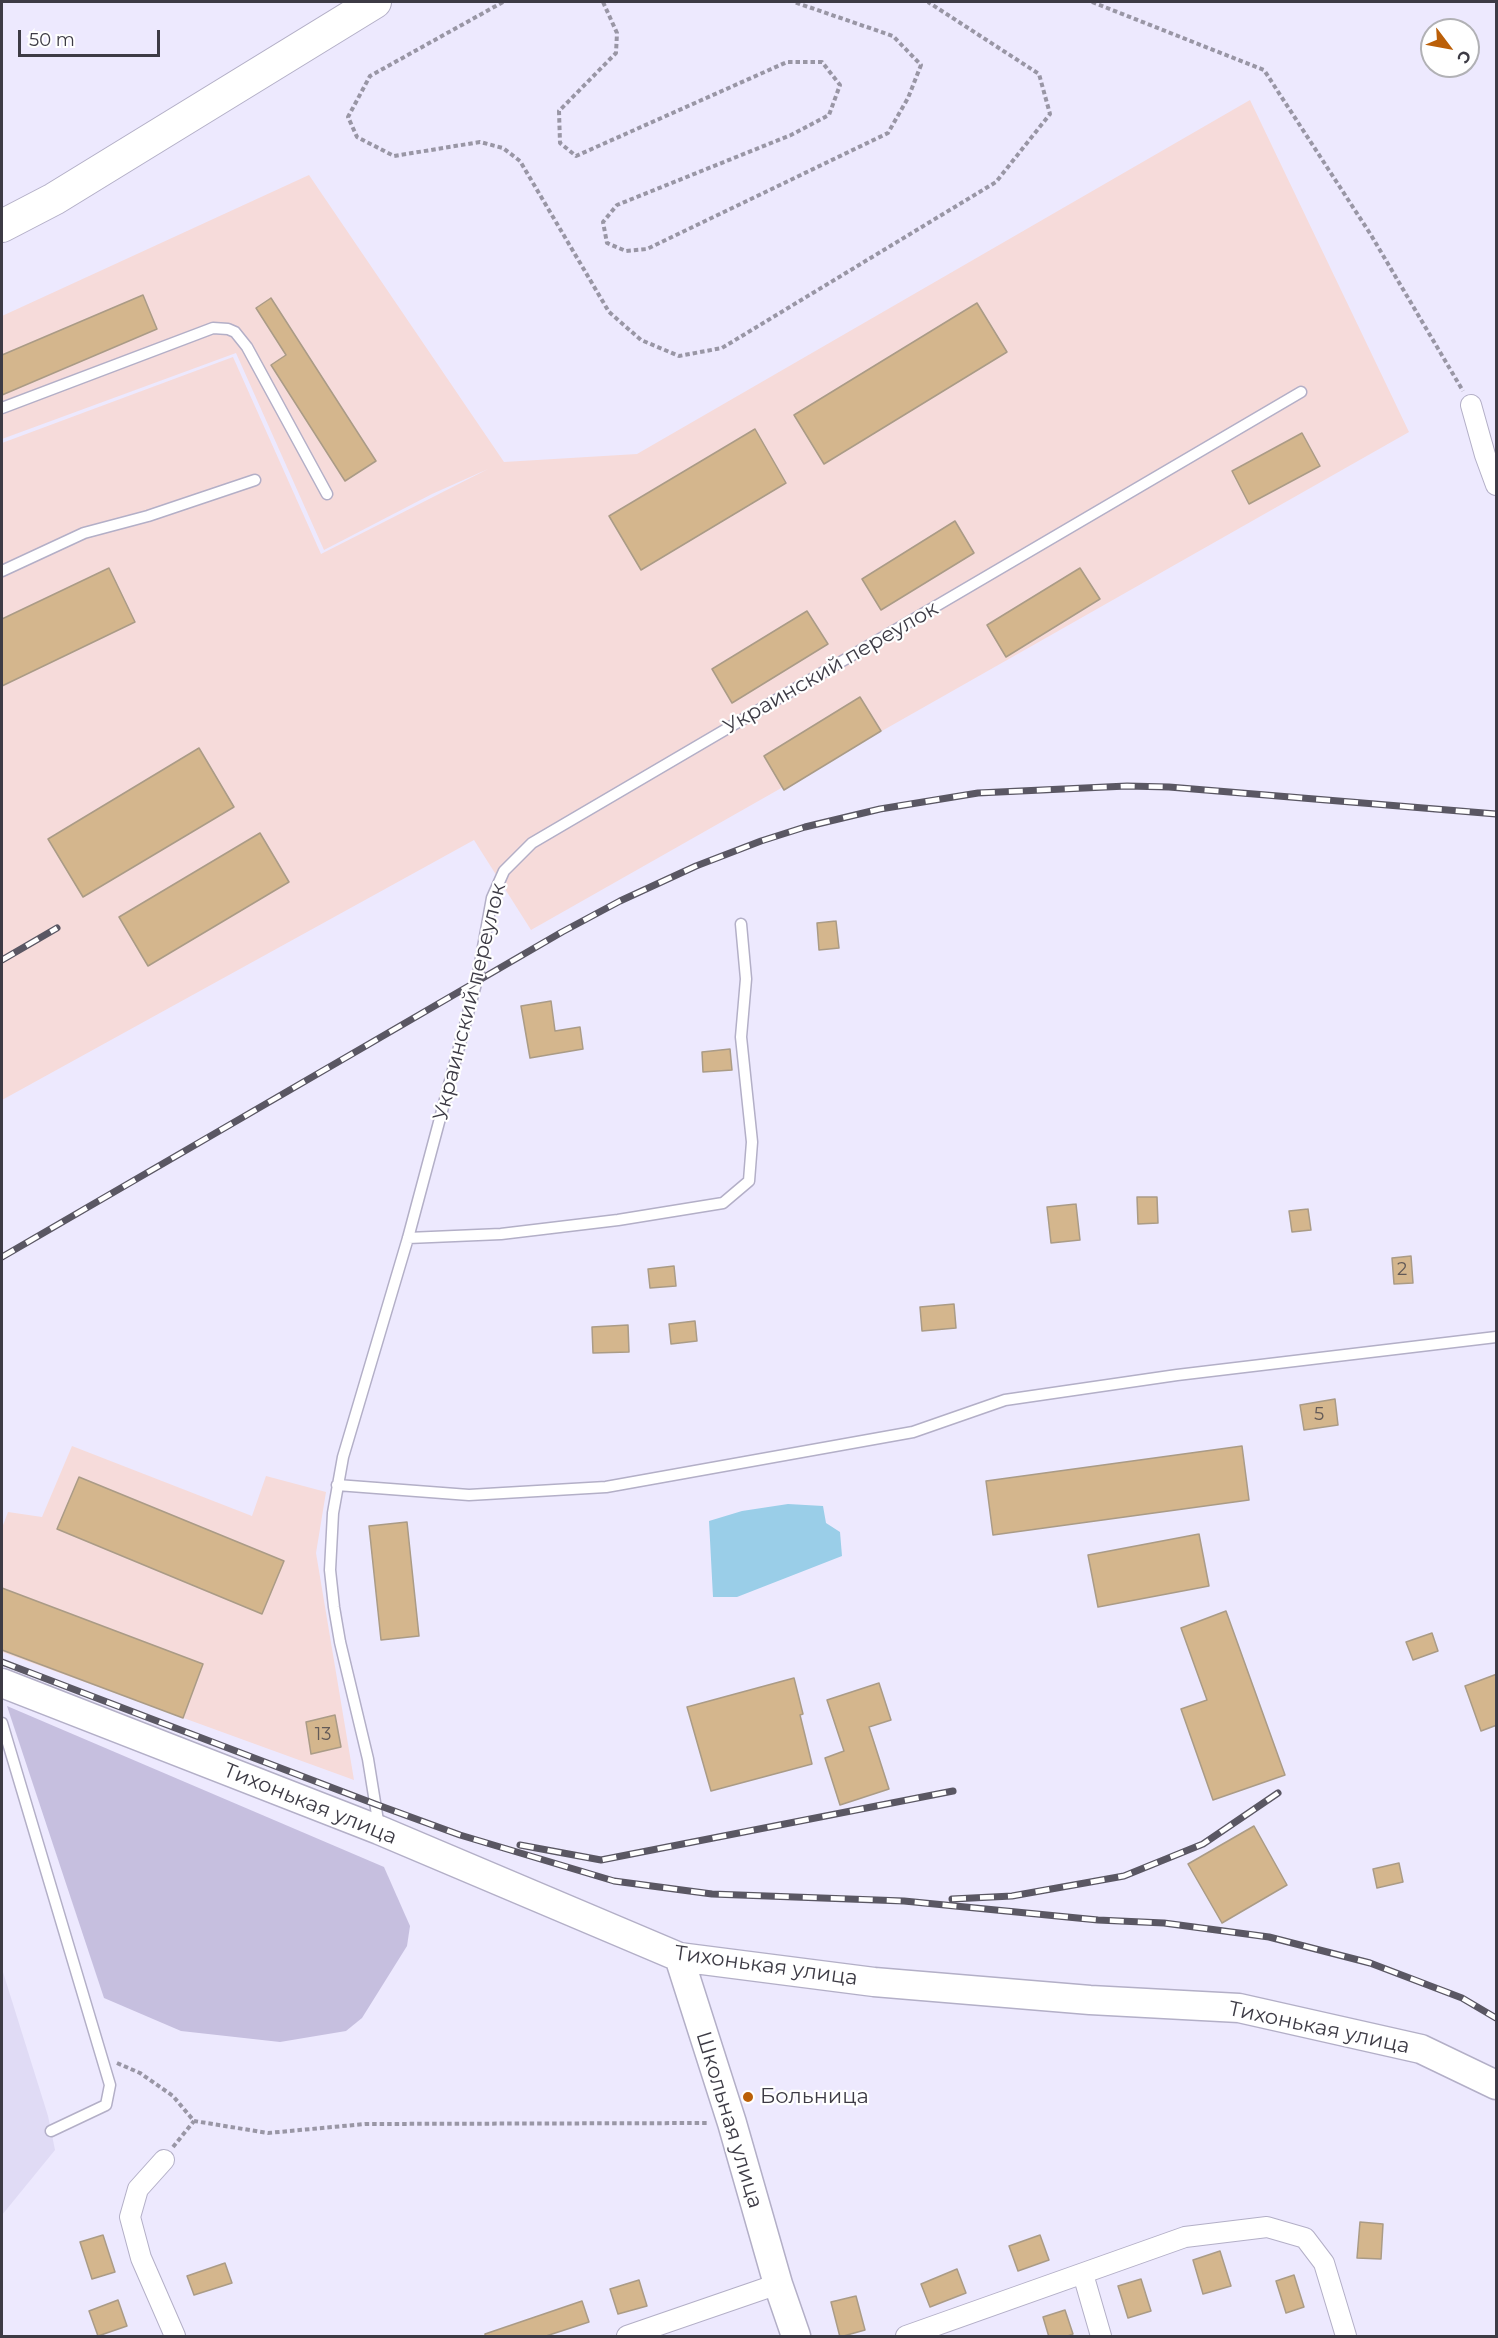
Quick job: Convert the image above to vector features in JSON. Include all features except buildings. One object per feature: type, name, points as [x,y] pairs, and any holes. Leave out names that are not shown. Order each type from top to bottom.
[{"type":"main road","points":[[2,226],[54,199],[375,2]]},
{"type":"street","points":[[1471,405],[1485,455],[1497,485]]},
{"type":"street","name":"Тихонькая улица","points":[[2,1683],[379,1830],[679,1957],[874,1982],[1089,2000],[1239,2008],[1421,2049],[1497,2085]]},
{"type":"street","name":"Школьная улица","points":[[679,1957],[732,2123],[778,2284],[796,2337]]},
{"type":"street","points":[[164,2160],[138,2188],[130,2217],[141,2258],[175,2337]]},
{"type":"street","points":[[906,2337],[1185,2237],[1267,2227],[1305,2238],[1323,2263],[1346,2337]]},
{"type":"street","points":[[1083,2274],[1101,2337]]},
{"type":"street","points":[[627,2337],[778,2284]]},
{"type":"lane","points":[[2,408],[213,328],[228,329],[235,332],[248,347],[327,494]]},
{"type":"lane","name":"Украинский переулок","points":[[379,1830],[368,1759],[334,1607],[330,1540],[337,1485],[343,1457],[408,1238],[477,980],[492,898],[504,871],[532,843],[1301,392]]},
{"type":"lane","points":[[2,571],[84,533],[140,518],[255,480]]},
{"type":"lane","points":[[408,1238],[501,1234],[723,1203],[748,1181],[752,1142],[741,1037],[746,979],[741,924]]},
{"type":"lane","points":[[337,1485],[469,1495],[606,1487],[913,1432],[1005,1400],[1189,1373],[1497,1337]]},
{"type":"lane","points":[[2,1723],[110,2085],[106,2105],[51,2131]]},
{"type":"path","points":[[503,2],[370,76],[348,117],[357,137],[394,156],[480,142],[503,148],[520,161],[609,312],[640,340],[679,356],[722,348],[996,182],[1050,114],[1039,74],[928,2]]},
{"type":"path","points":[[603,2],[617,33],[616,53],[559,111],[560,143],[576,156],[787,62],[822,62],[840,85],[829,115],[791,135],[617,204],[603,222],[607,243],[626,251],[647,249],[888,133],[908,98],[921,65],[892,36],[794,2]]},
{"type":"path","points":[[1092,2],[1264,70],[1371,235],[1471,405]]},
{"type":"path","points":[[103,2056],[140,2073],[165,2090],[194,2121],[268,2133],[365,2124],[732,2123]]},
{"type":"path","points":[[164,2160],[194,2121]]},
{"type":"shaded area","points":[[1250,100],[1409,432],[531,930],[474,840],[2,1100],[2,443],[233,357],[321,554],[488,469],[432,494],[324,550],[236,353],[2,439],[2,316],[309,175],[504,462],[637,454]]},
{"type":"shaded area","points":[[72,1446],[252,1516],[266,1476],[326,1492],[316,1553],[354,1780],[2,1652],[2,1528],[8,1512],[42,1517]]},
{"type":"shaded area","points":[[7,1706],[384,1867],[410,1926],[407,1946],[362,2018],[346,2031],[280,2042],[181,2031],[104,1998]]},
{"type":"shaded area","points":[[2,1969],[48,2116],[55,2150],[2,2215]]},
{"type":"water","points":[[788,1504],[823,1506],[826,1523],[840,1532],[842,1556],[737,1597],[713,1597],[709,1521],[742,1511]]},
{"type":"railway","points":[[2,1257],[562,932],[620,901],[696,866],[805,827],[880,809],[978,793],[1127,786],[1169,787],[1496,814]]},
{"type":"railway","points":[[2,960],[57,928]]},
{"type":"railway","points":[[2,1662],[460,1835],[614,1881],[712,1894],[904,1901],[1098,1920],[1164,1923],[1269,1937],[1370,1963],[1462,1998],[1496,2018]]},
{"type":"railway","points":[[520,1845],[601,1860],[953,1791]]},
{"type":"railway","points":[[952,1899],[1012,1896],[1124,1876],[1203,1844],[1278,1793]]},
{"type":"place","name":"Больница","points":[[748,2097]]}]
